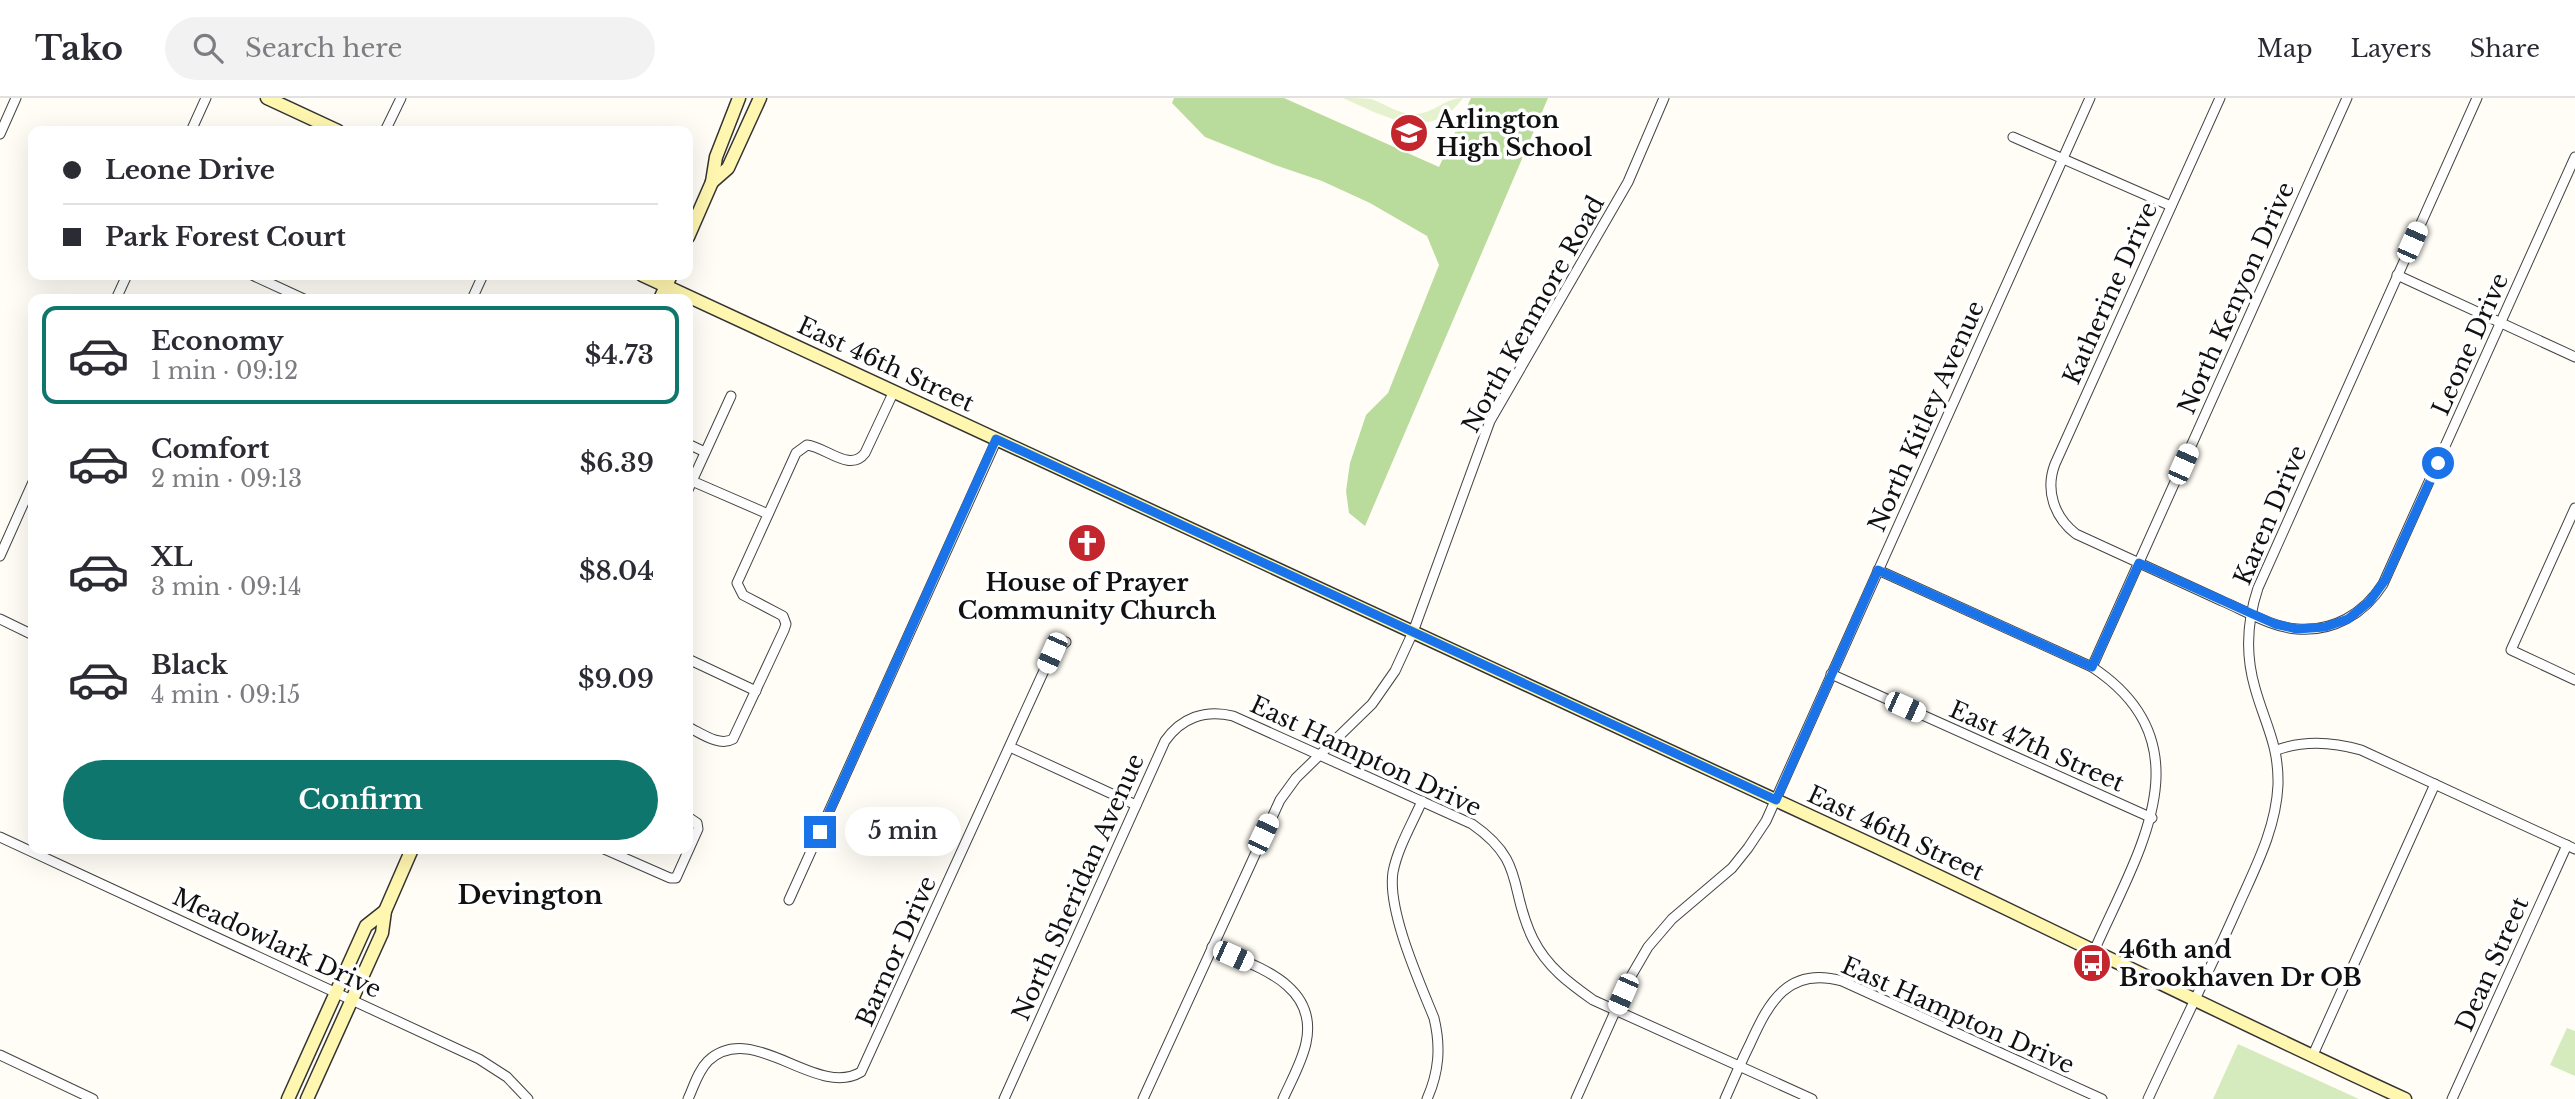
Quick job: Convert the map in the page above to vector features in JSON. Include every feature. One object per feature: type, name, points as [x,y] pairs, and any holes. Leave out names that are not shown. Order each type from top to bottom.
[{"type":"main road","points":[[267,98],[327,126]]},
{"type":"main road","points":[[693,226],[712,183],[716,157],[739,98]]},
{"type":"main road","points":[[712,183],[728,169],[760,98]]},
{"type":"main road","name":"East 46th Street","points":[[668,280],[894,391],[2009,909],[2405,1099]]},
{"type":"main road","points":[[307,1099],[382,933],[385,911],[410,854]]},
{"type":"main road","points":[[288,1099],[366,926],[385,911]]},
{"type":"street","points":[[0,134],[16,98]]},
{"type":"street","points":[[193,126],[206,98]]},
{"type":"street","points":[[387,126],[401,98]]},
{"type":"street","name":"North Kenmore Road","points":[[1143,1099],[1275,808],[1293,781],[1383,690],[1397,667],[1413,632],[1490,421],[1628,182],[1664,98]]},
{"type":"street","name":"North Kitley Avenue","points":[[1576,1099],[1638,962],[1672,919],[1735,865],[1776,800],[2090,98]]},
{"type":"street","name":"Katherine Drive","points":[[2054,506],[2050,485],[2053,468],[2220,98]]},
{"type":"street","name":"North Kenyon Drive","points":[[2092,667],[2347,98]]},
{"type":"street","name":"Karen Drive","points":[[2148,1099],[2196,1001],[2270,830],[2278,790],[2277,750],[2256,691],[2249,664],[2248,643],[2251,614],[2264,572],[2477,98]]},
{"type":"street","points":[[2013,137],[2171,206]]},
{"type":"street","name":"Leone Drive","points":[[2054,506],[2063,522],[2076,534],[2284,627],[2320,628],[2348,619],[2372,599],[2385,580],[2575,157]]},
{"type":"street","points":[[2397,275],[2575,357]]},
{"type":"street","points":[[262,280],[289,294]]},
{"type":"street","points":[[693,729],[719,741],[731,740],[737,734],[784,630],[785,621],[780,613],[743,595],[737,583],[796,453],[802,446],[813,446],[848,461],[857,461],[863,457],[894,391]]},
{"type":"street","points":[[693,478],[731,396]]},
{"type":"street","points":[[789,901],[996,439]]},
{"type":"street","points":[[693,446],[705,452]]},
{"type":"street","points":[[693,486],[768,514]]},
{"type":"street","points":[[0,556],[28,493]]},
{"type":"street","points":[[2575,508],[2511,650],[2575,680]]},
{"type":"street","points":[[1878,570],[2092,667],[2128,698],[2150,736],[2157,774],[2152,818],[2094,951]]},
{"type":"street","points":[[0,619],[28,633]]},
{"type":"street","name":"Barnor Drive","points":[[688,1099],[704,1067],[712,1058],[734,1051],[748,1053],[817,1084],[830,1087],[846,1084],[858,1076],[865,1067],[1052,653],[1066,642]]},
{"type":"street","points":[[693,661],[756,691]]},
{"type":"street","name":"East 47th Street","points":[[1831,674],[2152,818]]},
{"type":"street","name":"East Hampton Drive","points":[[1209,713],[1233,716],[1472,824],[1497,844],[1507,858],[1516,878],[1526,922],[1541,954],[1568,983],[1593,1000],[1812,1099]]},
{"type":"street","name":"North Sheridan Avenue","points":[[1004,1099],[1163,744],[1172,731],[1188,719],[1209,713]]},
{"type":"street","points":[[2277,750],[2311,743],[2348,747],[2369,753],[2571,847]]},
{"type":"street","points":[[1010,747],[1136,804]]},
{"type":"street","points":[[2312,1056],[2435,784]]},
{"type":"street","points":[[1422,801],[1397,858],[1392,889],[1396,916],[1434,1018],[1438,1036],[1437,1067],[1427,1099]]},
{"type":"street","points":[[693,820],[698,823],[693,840]]},
{"type":"street","name":"Meadowlark Drive","points":[[0,837],[28,850]]},
{"type":"street","name":"Dean Street","points":[[2452,1099],[2571,847]]},
{"type":"street","name":"Meadowlark Drive","points":[[37,854],[489,1065],[507,1077],[528,1099]]},
{"type":"street","points":[[615,854],[670,878],[676,878],[687,854]]},
{"type":"street","points":[[1212,947],[1274,975],[1292,989],[1303,1008],[1307,1030],[1306,1044],[1283,1099]]},
{"type":"street","name":"East Hampton Drive","points":[[1740,1066],[1770,1003],[1782,990],[1797,982],[1820,977],[1842,981],[2102,1099]]},
{"type":"street","points":[[0,1055],[93,1099]]},
{"type":"street","points":[[1725,1099],[1740,1066]]},
{"type":"green space","points":[[1174,98],[1284,98],[1439,167],[1471,98],[1548,98],[1365,526],[1349,513],[1346,491],[1350,463],[1366,415],[1388,393],[1439,265],[1427,236],[1370,203],[1322,181],[1205,137],[1172,103]]},
{"type":"green space","points":[[1343,98],[1371,99],[1396,110],[1420,114],[1463,98],[1450,112],[1436,120],[1421,123],[1390,118]]},
{"type":"green space","points":[[2567,1028],[2575,1031],[2575,1076],[2550,1065]]},
{"type":"green space","points":[[2238,1044],[2359,1099],[2213,1099]]},
{"type":"place","name":"Arlington High School","points":[[1409,133]]},
{"type":"place","name":"House of Prayer Community Church","points":[[1087,543]]},
{"type":"place","name":"46th and Brookhaven Dr OB","points":[[2092,963]]},
{"type":"district","name":"Devington","points":[[530,895]]},
{"type":"route","points":[[820,832],[996,439],[1776,800],[1878,570],[2092,667],[2139,563],[2275,624],[2297,629],[2320,628],[2344,621],[2359,611],[2378,592],[2438,463]]}]
